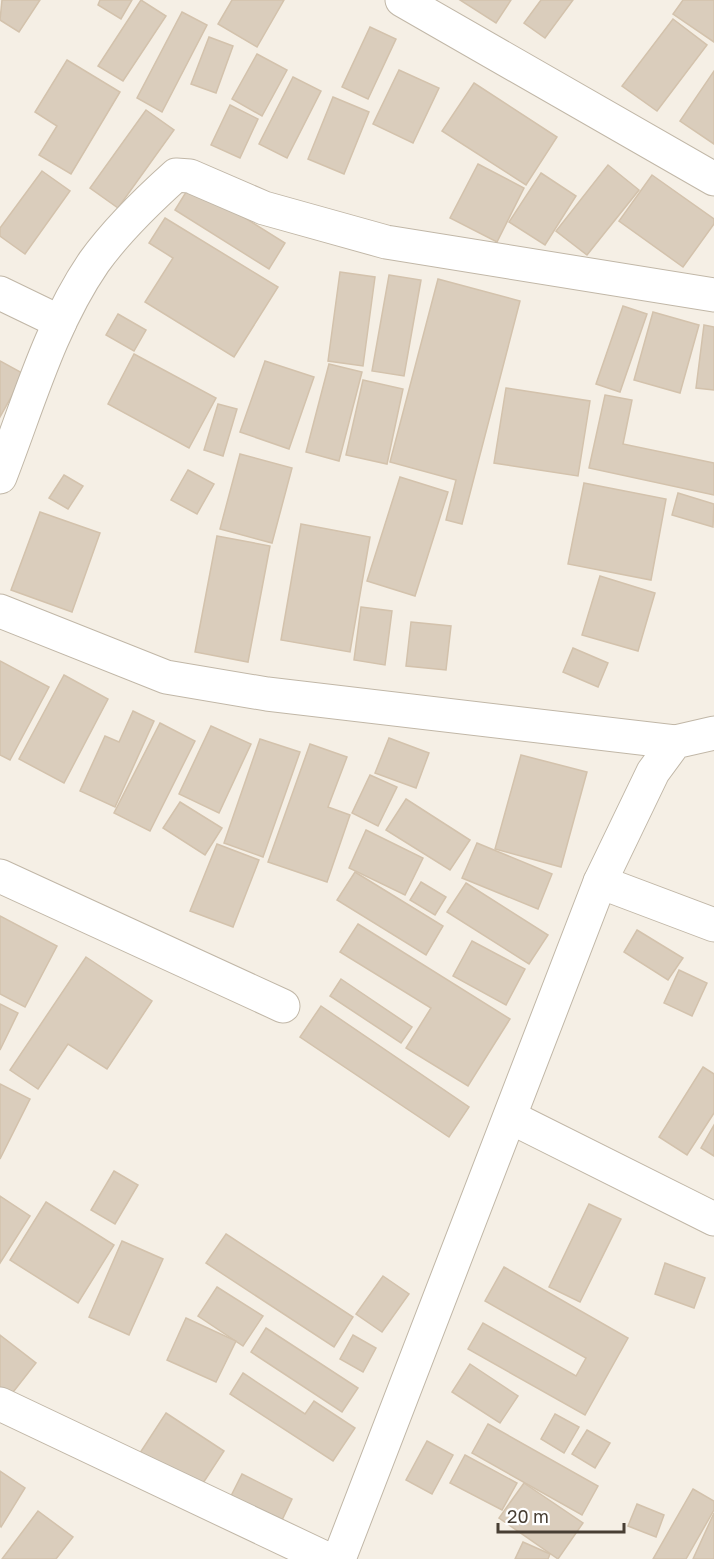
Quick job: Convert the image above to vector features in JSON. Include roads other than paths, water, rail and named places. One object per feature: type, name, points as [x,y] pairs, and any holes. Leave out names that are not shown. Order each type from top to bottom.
[{"type":"street","points":[[402,0],[714,179]]},
{"type":"street","points":[[0,477],[60,322],[95,262],[142,206],[176,175],[183,174],[264,208],[386,242],[714,295]]},
{"type":"street","points":[[0,293],[60,322]]},
{"type":"street","points":[[0,611],[166,677],[267,694],[675,742],[714,733]]},
{"type":"street","points":[[339,1559],[600,882],[653,772],[675,742]]},
{"type":"street","points":[[0,876],[283,1006]]},
{"type":"street","points":[[600,882],[714,924]]},
{"type":"street","points":[[510,1117],[714,1219]]},
{"type":"street","points":[[0,1404],[327,1559]]}]
